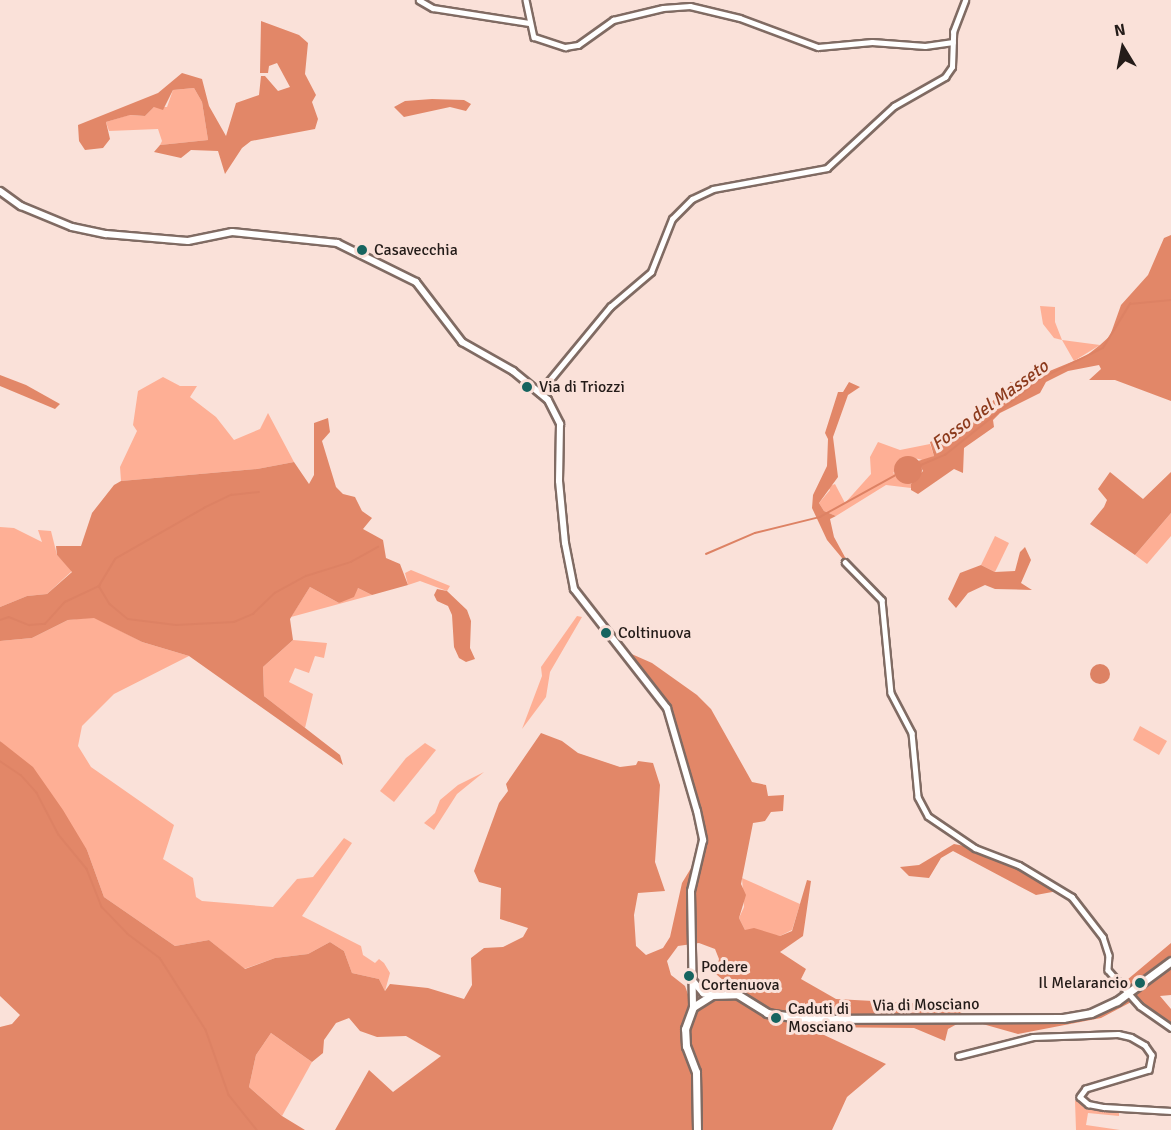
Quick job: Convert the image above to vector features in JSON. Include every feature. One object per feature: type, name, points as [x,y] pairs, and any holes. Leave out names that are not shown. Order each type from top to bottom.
[{"type":"main road","name":"Via di Mosciano","points":[[712,995],[737,994],[780,1017],[1063,1018],[1091,1013],[1130,994],[1171,961]]},
{"type":"main road","points":[[697,1130],[696,1072],[684,1037],[693,1007],[712,995]]},
{"type":"street","points":[[419,0],[434,8],[529,23]]},
{"type":"street","points":[[431,0],[434,8]]},
{"type":"street","points":[[525,0],[534,37],[541,43],[573,47],[613,20],[663,8],[690,6],[740,18],[818,47],[872,42],[925,46],[953,42]]},
{"type":"street","points":[[539,393],[606,311],[651,272],[672,219],[685,206],[713,189],[828,168],[894,106],[950,73],[953,42],[965,0]]},
{"type":"street","points":[[0,191],[21,206],[62,223],[106,234],[188,241],[232,232],[337,243],[416,282],[462,342],[513,371],[539,393],[559,416],[565,543],[574,589],[667,708],[697,811],[703,840],[691,891],[693,1007]]},
{"type":"street","points":[[845,562],[882,600],[891,693],[912,733],[918,797],[935,823],[959,834],[975,848],[1019,865],[1072,897],[1098,929],[1109,955],[1108,970],[1130,994],[1171,1028]]},
{"type":"street","points":[[692,978],[697,988],[712,995]]},
{"type":"street","points":[[958,1056],[1033,1037],[1118,1034],[1131,1037],[1145,1045],[1152,1055],[1149,1070],[1086,1089],[1080,1097],[1088,1104],[1104,1107],[1171,1111]]},
{"type":"shaded area","points":[[261,21],[299,35],[308,43],[305,74],[316,95],[312,102],[318,119],[315,129],[251,141],[242,148],[225,174],[218,151],[191,150],[181,158],[154,152],[160,145],[208,140],[202,102],[194,88],[173,90],[163,110],[154,107],[145,116],[130,115],[106,122],[110,139],[103,148],[85,150],[79,141],[78,125],[158,93],[182,73],[202,79],[209,106],[226,136],[236,103],[259,95],[261,76],[265,76],[278,91],[290,87],[277,63],[269,66],[268,73],[260,73]]},
{"type":"shaded area","points":[[194,88],[202,102],[208,140],[160,145],[162,141],[158,129],[109,131],[106,122],[129,115],[145,116],[154,107],[167,107],[173,90]]},
{"type":"shaded area","points":[[464,100],[471,104],[466,111],[450,107],[404,117],[394,107],[405,101]]},
{"type":"shaded area","points":[[1171,235],[1171,401],[1115,380],[1089,380],[1101,369],[1099,365],[1068,371],[1046,382],[1040,393],[1000,413],[993,420],[994,427],[964,448],[963,473],[954,469],[918,494],[911,490],[911,484],[923,471],[918,461],[934,456],[930,442],[954,431],[963,432],[960,421],[980,420],[987,406],[996,398],[1005,398],[1010,382],[1022,382],[1086,356],[1110,336],[1121,305],[1148,275],[1164,238]]},
{"type":"shaded area","points":[[1040,306],[1055,307],[1055,322],[1062,340],[1054,338],[1043,324]]},
{"type":"shaded area","points":[[1062,340],[1100,345],[1074,361]]},
{"type":"shaded area","points":[[0,375],[26,385],[60,404],[55,409],[0,386]]},
{"type":"shaded area","points":[[163,377],[180,386],[197,386],[190,397],[216,417],[234,440],[260,429],[268,413],[294,462],[257,469],[121,481],[120,467],[137,431],[133,425],[138,391]]},
{"type":"shaded area","points":[[849,382],[860,387],[848,395],[833,437],[838,477],[819,503],[824,511],[836,516],[830,519],[834,537],[852,570],[827,540],[812,508],[813,495],[827,466],[828,439],[825,433],[838,392],[843,392]]},
{"type":"shaded area","points":[[328,418],[330,432],[322,441],[336,487],[343,494],[355,497],[362,511],[372,518],[363,529],[383,540],[386,558],[400,564],[408,585],[372,595],[358,588],[354,597],[339,603],[310,587],[290,619],[293,640],[263,667],[264,696],[340,755],[343,765],[189,656],[142,642],[94,618],[68,620],[32,638],[0,641],[0,607],[27,596],[47,594],[72,572],[57,555],[56,546],[81,546],[92,513],[114,485],[121,481],[257,469],[294,462],[309,484],[314,475],[314,423]]},
{"type":"shaded area","points":[[878,442],[900,450],[930,444],[934,456],[926,461],[911,457],[893,473],[911,484],[911,488],[886,485],[836,516],[824,511],[819,503],[830,490],[828,487],[835,484],[845,503],[871,474],[870,457]]},
{"type":"shaded area","points":[[908,456],[918,460],[922,470],[918,480],[908,484],[898,480],[894,470],[898,460]]},
{"type":"shaded area","points":[[1110,472],[1143,499],[1171,472],[1171,513],[1135,555],[1090,524],[1107,500],[1098,489]]},
{"type":"shaded area","points":[[1171,513],[1171,536],[1147,564],[1135,555]]},
{"type":"shaded area","points":[[0,527],[14,528],[42,542],[38,530],[51,531],[57,555],[72,571],[47,594],[27,596],[0,607]]},
{"type":"shaded area","points":[[995,536],[1009,543],[995,572],[981,565]]},
{"type":"shaded area","points":[[1025,547],[1031,560],[1021,583],[1032,590],[995,589],[985,585],[968,593],[956,608],[948,599],[960,573],[981,565],[995,572],[1015,571],[1020,552]]},
{"type":"shaded area","points":[[411,570],[450,586],[447,591],[420,581],[408,585],[405,573]]},
{"type":"shaded area","points":[[310,587],[339,603],[358,588],[372,595],[291,617]]},
{"type":"shaded area","points":[[437,589],[447,591],[467,610],[471,621],[470,648],[475,659],[466,662],[459,658],[454,647],[452,615],[448,606],[437,601],[434,595]]},
{"type":"shaded area","points":[[577,616],[582,617],[550,672],[546,697],[522,729],[542,676],[541,667]]},
{"type":"shaded area","points":[[94,617],[142,642],[189,656],[114,694],[82,726],[78,746],[91,767],[174,825],[163,859],[193,878],[196,897],[202,901],[273,907],[297,879],[313,877],[344,838],[352,843],[302,916],[361,946],[363,955],[375,963],[379,959],[384,963],[390,973],[385,991],[379,979],[352,973],[344,951],[330,942],[308,954],[275,958],[244,969],[209,940],[175,946],[104,897],[87,850],[0,741],[0,641],[32,638],[68,620]]},
{"type":"shaded area","points":[[293,640],[327,643],[324,658],[315,656],[309,673],[295,668],[289,682],[313,694],[305,728],[264,696],[263,667]]},
{"type":"shaded area","points":[[627,652],[652,663],[697,695],[711,709],[752,782],[766,785],[768,796],[784,795],[783,811],[771,812],[765,821],[753,823],[741,884],[746,895],[739,918],[745,930],[754,928],[780,936],[792,931],[807,880],[811,881],[803,936],[780,952],[806,969],[801,979],[836,999],[947,1005],[971,1018],[1036,1019],[1091,1013],[1129,994],[1121,985],[1171,943],[1171,995],[1160,996],[1171,1009],[1171,1028],[1135,1000],[1101,1018],[1018,1034],[979,1023],[957,1024],[948,1029],[945,1041],[914,1028],[807,1027],[886,1064],[847,1097],[832,1130],[335,1130],[369,1070],[393,1092],[441,1056],[406,1036],[377,1037],[360,1031],[349,1018],[336,1023],[324,1040],[323,1053],[312,1062],[271,1033],[256,1055],[249,1087],[282,1116],[305,1130],[0,1130],[0,1027],[12,1024],[20,1015],[0,996],[0,741],[33,767],[63,810],[87,850],[104,897],[175,946],[209,940],[245,969],[275,958],[308,954],[330,942],[344,951],[352,973],[379,979],[385,991],[390,984],[428,988],[464,999],[472,985],[471,958],[484,948],[503,947],[523,937],[528,928],[500,919],[501,888],[479,882],[474,871],[499,803],[508,791],[506,784],[541,733],[562,741],[578,753],[620,767],[636,765],[638,761],[653,763],[660,785],[655,862],[665,891],[638,893],[634,915],[636,946],[646,955],[663,948],[670,937],[682,883],[702,850],[703,840],[667,708]],"holes":[[[699,943],[715,949],[719,959],[716,974],[724,981],[726,992],[694,1011],[685,986],[671,975],[667,961],[678,946]]]},
{"type":"shaded area","points":[[1100,664],[1107,667],[1110,674],[1107,681],[1100,684],[1093,681],[1090,674],[1093,667]]},
{"type":"shaded area","points":[[1140,726],[1167,741],[1159,755],[1133,740]]},
{"type":"shaded area","points":[[425,743],[436,750],[394,802],[380,791],[406,758]]},
{"type":"shaded area","points":[[484,772],[457,794],[434,830],[424,823],[435,813],[440,800],[458,785]]},
{"type":"shaded area","points":[[954,844],[975,848],[1019,865],[1063,890],[1036,895],[953,851],[941,858],[929,878],[909,876],[900,867],[919,865]]},
{"type":"shaded area","points":[[742,878],[800,904],[792,930],[780,936],[745,930],[739,918],[744,907]]},
{"type":"shaded area","points":[[271,1033],[312,1062],[282,1116],[249,1087],[256,1055]]},
{"type":"shaded area","points":[[1080,1097],[1083,1102],[1119,1109],[1119,1116],[1088,1113],[1086,1125],[1120,1130],[1076,1130],[1075,1101]]},
{"type":"waterway","name":"Fosso del Masseto","points":[[921,465],[945,455],[1040,379],[1103,348],[1130,304],[1171,300]]},
{"type":"waterway","name":"Fosso del Masseto","points":[[706,554],[755,533],[820,517],[894,476]]},
{"type":"waterway","points":[[0,620],[9,617],[29,625],[45,624],[65,602],[99,586],[115,559],[231,495],[259,492]]},
{"type":"waterway","points":[[99,586],[110,604],[128,619],[176,625],[234,622],[253,614],[275,593],[306,576],[351,562],[378,547]]},
{"type":"waterway","points":[[0,761],[21,775],[37,793],[59,835],[87,869],[102,907],[128,934],[160,958],[206,1030],[229,1095],[257,1130]]},
{"type":"place","name":"Casavecchia","points":[[362,250]]},
{"type":"place","name":"Via di Triozzi","points":[[527,387]]},
{"type":"place","name":"Coltinuova","points":[[606,633]]},
{"type":"place","name":"Podere Cortenuova","points":[[689,976]]},
{"type":"place","name":"Il Melarancio","points":[[1140,983]]},
{"type":"place","name":"Caduti di Mosciano","points":[[776,1018]]}]
